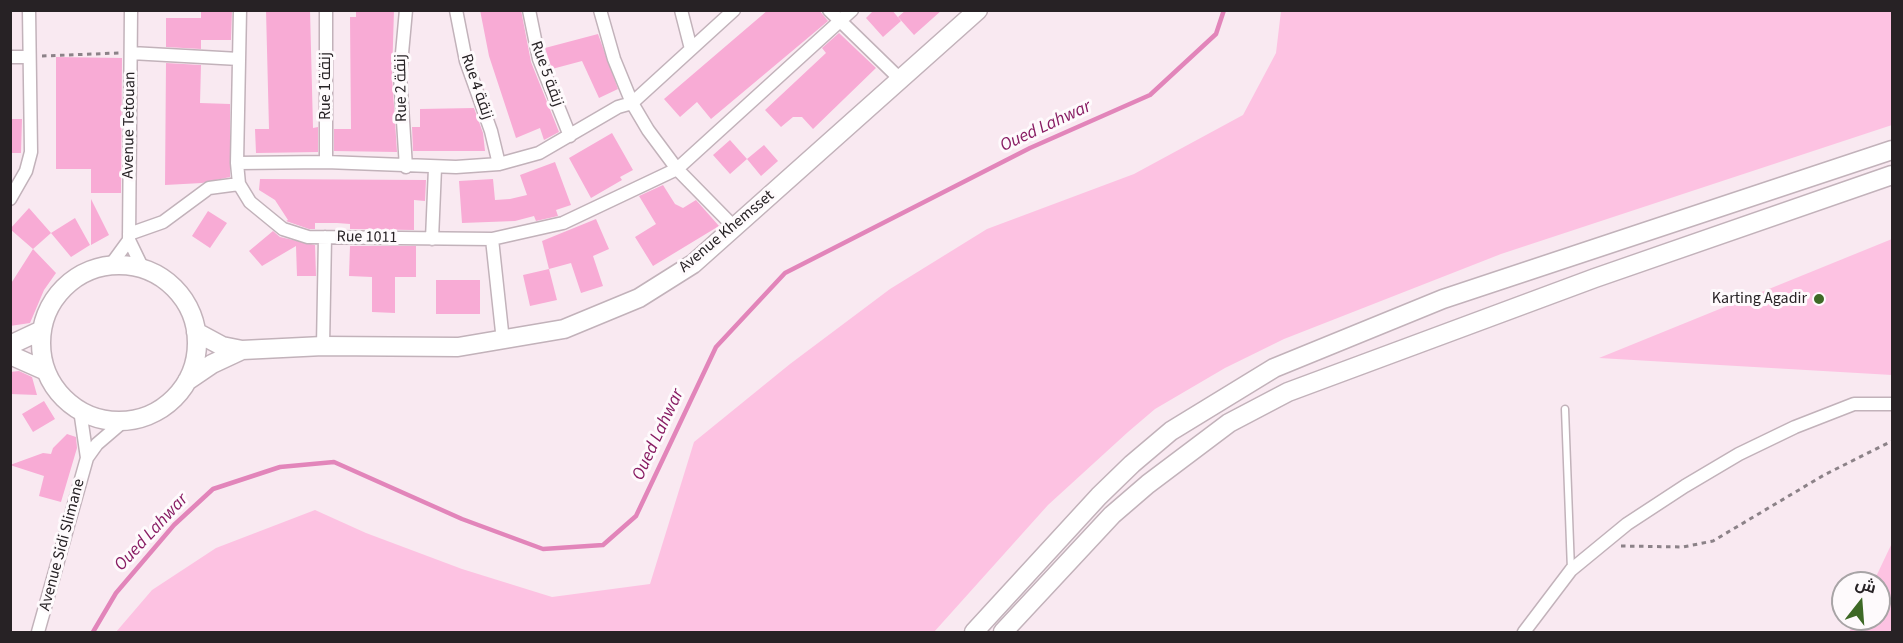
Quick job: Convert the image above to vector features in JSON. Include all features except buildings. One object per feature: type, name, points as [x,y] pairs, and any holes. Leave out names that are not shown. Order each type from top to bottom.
[{"type":"street","points":[[10,199],[26,171],[31,152],[29,10]]},
{"type":"street","name":"Avenue Tetouan","points":[[131,10],[129,237],[142,269]]},
{"type":"street","points":[[110,266],[129,237],[163,222],[209,188],[238,184],[240,10]]},
{"type":"street","name":"Rue 1 زنقة","points":[[326,10],[326,162]]},
{"type":"street","name":"Rue 2 زنقة","points":[[406,10],[400,75],[406,167]]},
{"type":"street","name":"Rue 4 زنقة","points":[[456,10],[464,53],[500,164]]},
{"type":"street","name":"Rue 5 زنقة","points":[[529,10],[539,58],[570,136]]},
{"type":"street","points":[[600,10],[608,42],[632,103],[648,130],[677,169],[735,228]]},
{"type":"street","points":[[681,10],[691,49]]},
{"type":"street","points":[[237,163],[326,162],[435,168],[500,164],[539,153],[618,107],[632,103],[734,10]]},
{"type":"street","points":[[829,10],[901,80]]},
{"type":"street","name":"Rue 1011","points":[[238,184],[250,202],[283,229],[308,237],[492,239],[563,223],[677,169],[852,10]]},
{"type":"street","name":"Avenue Khemsset","points":[[196,332],[222,346],[242,350],[323,346],[448,347],[503,342],[564,329],[639,298],[693,264],[978,10]]},
{"type":"street","points":[[131,53],[239,59]]},
{"type":"street","points":[[10,57],[28,57]]},
{"type":"street","points":[[974,633],[1099,496],[1132,464],[1171,431],[1274,368],[1443,299],[1893,150]]},
{"type":"street","points":[[432,239],[435,168]]},
{"type":"street","points":[[1002,633],[1112,515],[1148,484],[1229,423],[1288,392],[1605,274],[1893,175]]},
{"type":"street","points":[[323,346],[325,237]]},
{"type":"street","points":[[492,239],[503,342]]},
{"type":"street","points":[[110,266],[130,266],[142,269],[168,282],[182,297],[192,316],[196,332],[195,362],[186,381],[167,404],[145,417],[125,420],[94,417],[80,410],[57,390],[46,371],[40,348],[44,321],[56,296],[76,277],[110,266]]},
{"type":"street","points":[[10,345],[42,330]]},
{"type":"street","name":"Avenue Khemsset","points":[[186,381],[212,364],[242,350]]},
{"type":"street","points":[[10,356],[46,371]]},
{"type":"street","points":[[1524,633],[1571,570],[1627,524],[1685,486],[1776,436],[1854,404],[1893,404]]},
{"type":"street","name":"Avenue Sidi Slimane","points":[[80,410],[87,458]]},
{"type":"street","name":"Avenue Sidi Slimane","points":[[38,633],[87,458],[97,444],[125,420]]},
{"type":"lane","points":[[1565,409],[1571,570]]},
{"type":"path","points":[[28,57],[131,53]]},
{"type":"path","points":[[1602,544],[1646,548],[1683,547],[1713,541],[1824,475],[1893,441]]},
{"type":"shaded area","points":[[1281,11],[1892,11],[1892,125],[1501,254],[1284,339],[1225,368],[1155,409],[1128,432],[1048,505],[934,632],[116,632],[152,590],[216,548],[315,510],[366,533],[462,569],[552,597],[650,584],[694,442],[790,364],[890,289],[987,229],[1134,174],[1243,115],[1276,53]]},
{"type":"shaded area","name":"Karting Agadir","points":[[1892,239],[1892,375],[1599,358]]},
{"type":"shaded area","points":[[1892,543],[1892,632],[1849,632],[1891,631],[1891,571],[1879,571]]},
{"type":"waterway","name":"Oued Lahwar","points":[[93,632],[116,593],[174,525],[213,489],[280,467],[334,462],[462,519],[543,549],[603,545],[636,516],[716,347],[785,273],[1030,148],[1150,95],[1216,34],[1224,10]]},
{"type":"place","name":"Karting Agadir","points":[[1819,299]]}]
